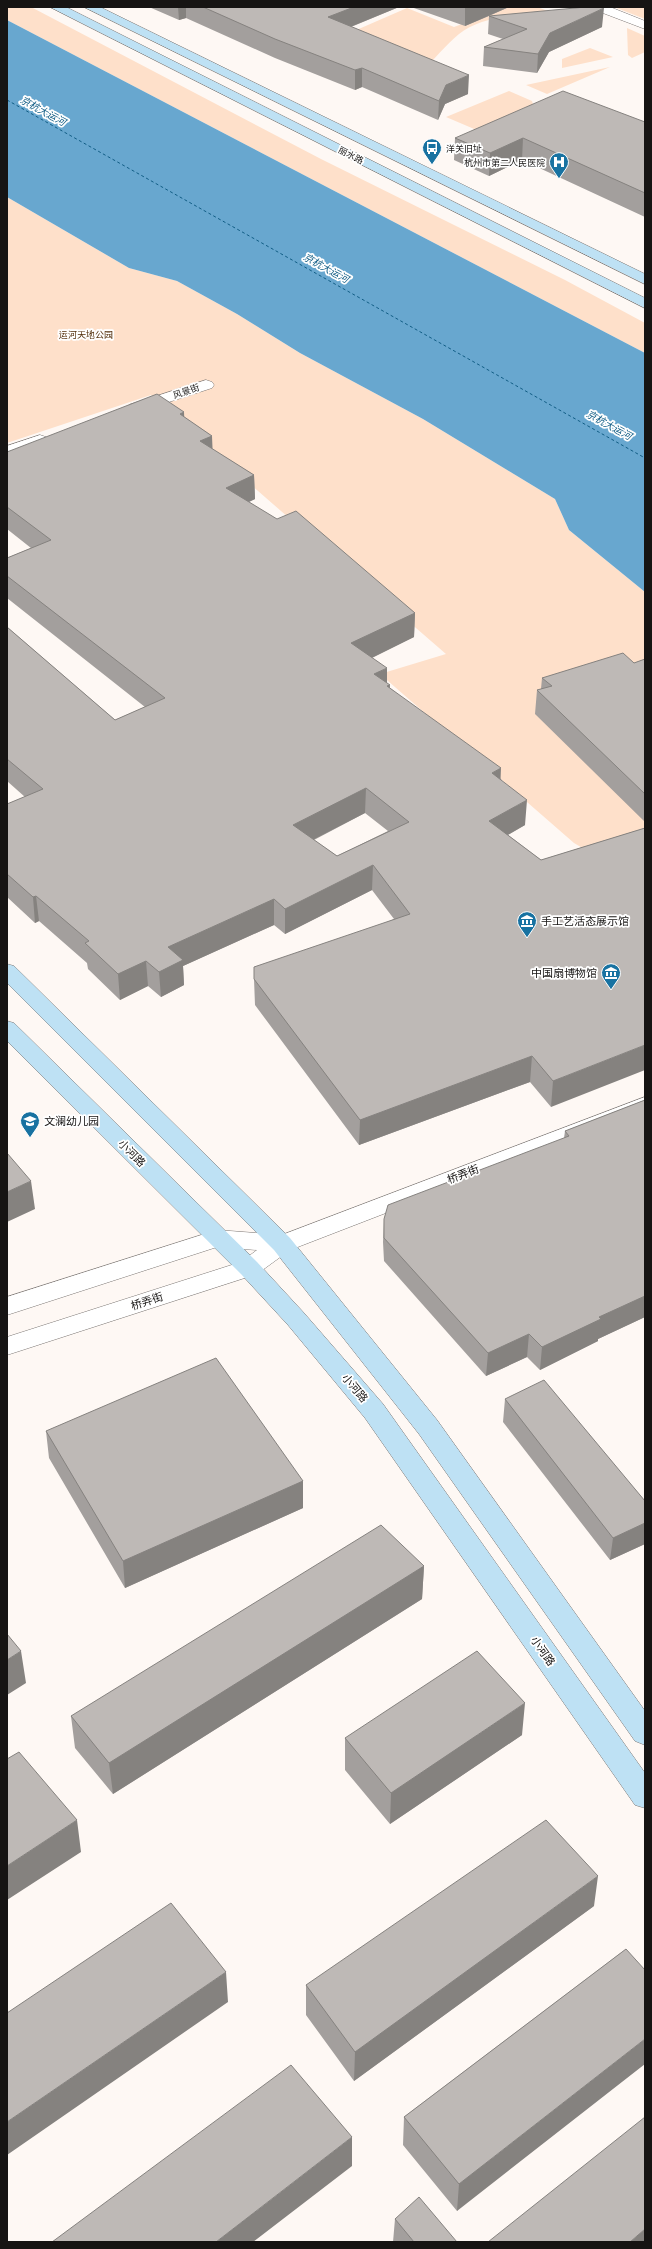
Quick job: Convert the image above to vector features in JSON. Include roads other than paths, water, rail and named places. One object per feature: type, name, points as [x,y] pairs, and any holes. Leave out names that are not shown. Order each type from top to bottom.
[{"type":"main road","name":"丽水路","points":[[56,7],[645,304]]},
{"type":"main road","name":"丽水路","points":[[90,7],[645,280]]},
{"type":"main road","points":[[7,971],[282,1244],[428,1427],[645,1733]]},
{"type":"main road","name":"小河路","points":[[7,1028],[217,1238],[249,1268],[296,1319],[374,1411],[645,1796]]},
{"type":"street","points":[[599,7],[645,25]]},
{"type":"street","name":"风景街","points":[[117,414],[206,384]]},
{"type":"street","points":[[7,452],[51,437]]},
{"type":"street","name":"桥弄街","points":[[7,1346],[249,1268],[282,1244],[645,1105]]},
{"type":"street","name":"桥弄街","points":[[7,1306],[217,1238],[282,1244]]},
{"type":"water","name":"京杭大运河","points":[[7,20],[645,353],[645,592],[569,530],[555,499],[423,419],[300,353],[237,314],[177,281],[129,268],[7,197]]},
{"type":"place","name":"洋关旧址","points":[[432,165]]},
{"type":"place","name":"杭州市第二人民医院","points":[[559,179]]},
{"type":"place","name":"手工艺活态展示馆","points":[[527,938]]},
{"type":"place","name":"中国扇博物馆","points":[[611,990]]},
{"type":"place","name":"文澜幼儿园","points":[[30,1138]]},
{"type":"park label","name":"运河天地公园","points":[[86,334]]}]
